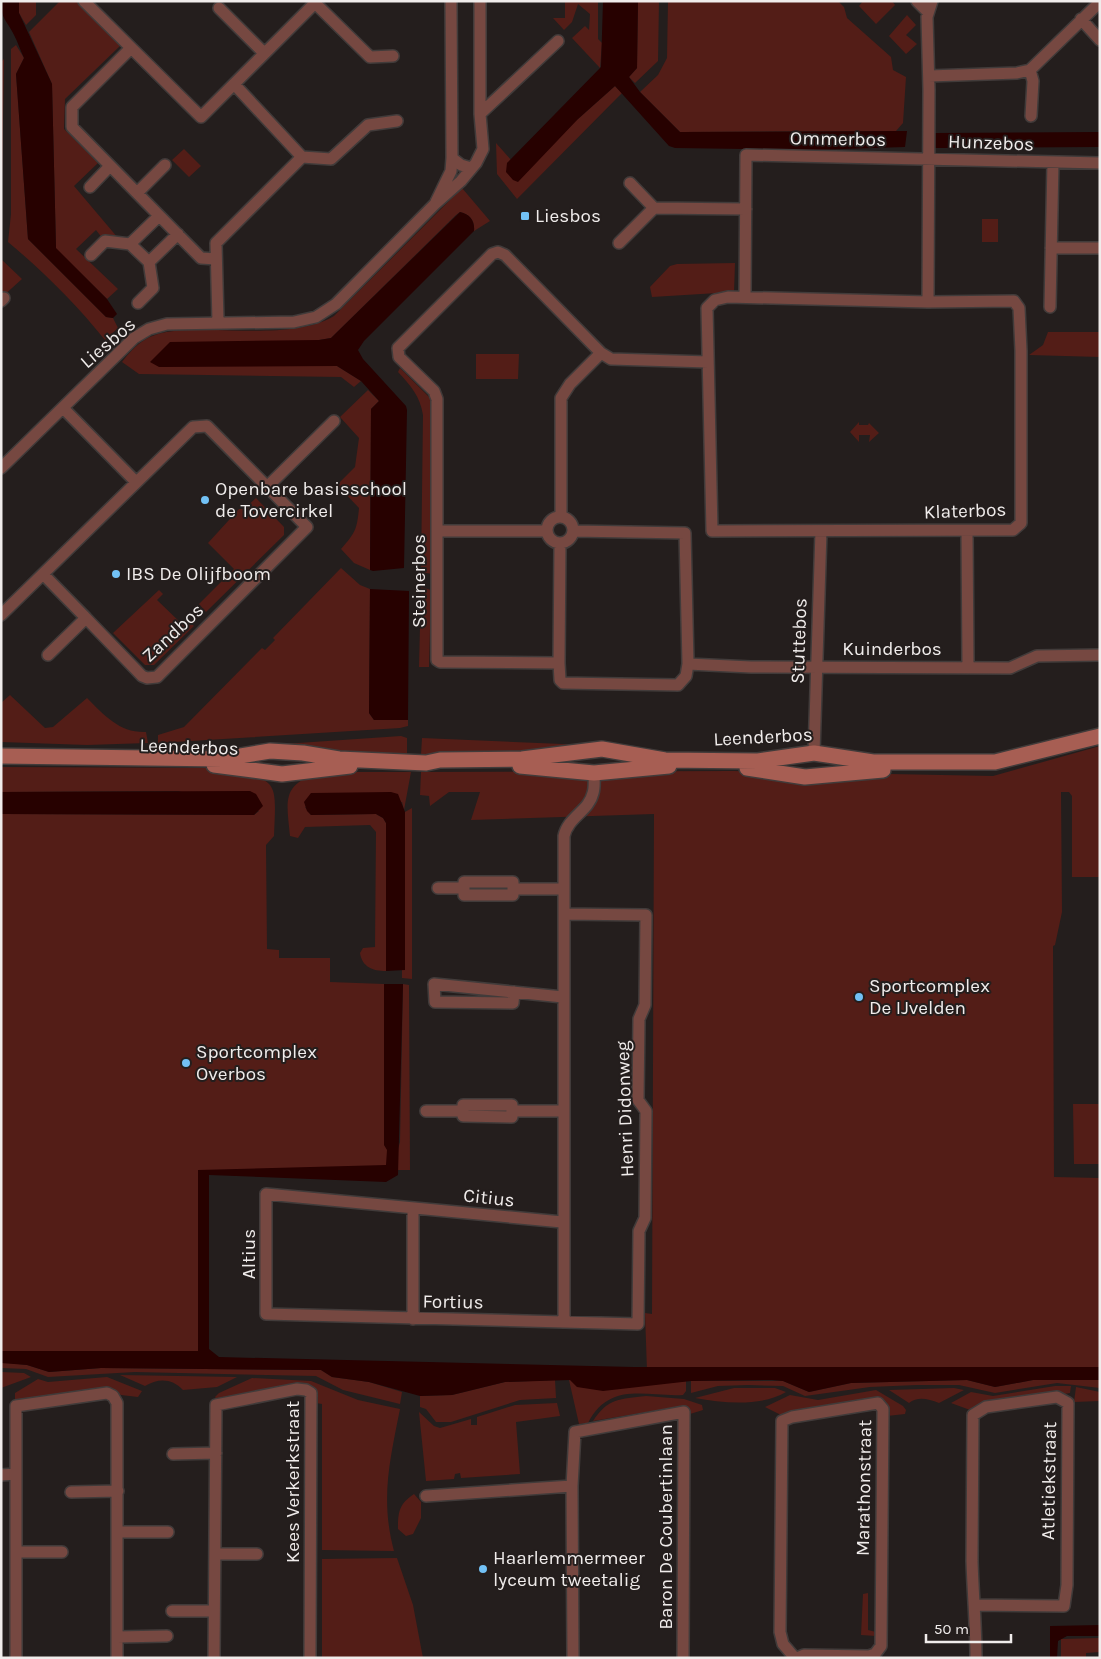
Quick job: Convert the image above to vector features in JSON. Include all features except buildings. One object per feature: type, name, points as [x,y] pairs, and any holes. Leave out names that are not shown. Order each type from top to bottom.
[{"type":"main road","name":"Leenderbos","points":[[1,756],[223,759],[270,751],[303,753],[340,759],[426,763],[440,760],[522,759],[585,750],[615,751],[665,760],[758,761],[814,753],[832,754],[873,762],[995,762],[1100,736]]},
{"type":"main road","name":"Leenderbos","points":[[426,763],[440,766],[524,766],[594,773],[661,766],[758,768],[794,775],[827,776],[872,770],[990,769],[1012,766],[1100,743]]},
{"type":"main road","points":[[577,772],[573,762],[585,750]]},
{"type":"main road","points":[[266,773],[261,763],[262,758],[270,751]]},
{"type":"main road","points":[[615,751],[621,762],[620,767],[616,771]]},
{"type":"main road","points":[[302,773],[309,766],[307,757],[303,753]]},
{"type":"main road","points":[[827,776],[836,765],[836,760],[832,754]]},
{"type":"main road","points":[[791,756],[789,767],[794,775]]},
{"type":"main road","name":"Leenderbos","points":[[1,764],[223,765],[266,773],[302,773],[337,766],[391,766],[403,763]]},
{"type":"street","points":[[84,1],[201,117],[316,2],[370,57],[393,56]]},
{"type":"street","name":"Liesbos","points":[[435,204],[451,171],[451,1]]},
{"type":"street","name":"Liesbos","points":[[1,468],[134,338],[149,329],[167,324],[294,322],[316,317],[336,304],[435,204],[449,194],[483,149],[480,114],[480,1]]},
{"type":"street","points":[[917,1],[930,7],[928,302]]},
{"type":"street","points":[[929,76],[1017,73],[1030,70],[1100,2]]},
{"type":"street","points":[[219,8],[264,53]]},
{"type":"street","points":[[1081,19],[1100,40]]},
{"type":"street","points":[[480,114],[558,41]]},
{"type":"street","points":[[131,48],[72,107],[72,127],[201,258],[216,259]]},
{"type":"street","points":[[1030,70],[1033,81],[1031,116]]},
{"type":"street","points":[[234,84],[302,157],[331,159],[368,125],[397,121]]},
{"type":"street","name":"Ommerbos","points":[[746,209],[746,154],[929,158]]},
{"type":"street","points":[[218,322],[216,242],[302,157]]},
{"type":"street","points":[[452,158],[461,165],[470,168]]},
{"type":"street","name":"Hunzebos","points":[[929,158],[1100,163]]},
{"type":"street","name":"Hunzebos","points":[[1050,307],[1053,162]]},
{"type":"street","points":[[90,187],[110,166]]},
{"type":"street","points":[[137,193],[165,166]]},
{"type":"street","points":[[630,183],[654,208],[746,209],[745,297]]},
{"type":"street","points":[[619,243],[654,208]]},
{"type":"street","points":[[130,244],[160,216]]},
{"type":"street","points":[[148,262],[178,234]]},
{"type":"street","points":[[91,255],[106,241],[130,244],[148,262],[153,288],[138,303]]},
{"type":"street","points":[[1051,248],[1100,248]]},
{"type":"street","name":"Steinerbos","points":[[559,663],[440,662],[437,660],[437,399],[434,392],[399,357],[398,348],[492,254],[498,252],[505,255],[601,353],[619,360],[708,362]]},
{"type":"street","name":"Klaterbos","points":[[728,297],[928,302],[1014,301],[1019,308],[1022,387],[1021,523],[1013,530],[712,531],[707,308],[715,300],[728,297]]},
{"type":"street","points":[[561,517],[561,398],[570,384],[601,353]]},
{"type":"street","points":[[63,408],[136,482]]},
{"type":"street","points":[[268,486],[334,420]]},
{"type":"street","name":"Zandbos","points":[[1,615],[193,427],[207,426],[268,486],[307,528],[157,677],[142,676],[43,574]]},
{"type":"street","points":[[561,517],[569,520],[574,531],[571,539],[560,544],[552,541],[547,531],[552,519],[561,517]]},
{"type":"street","points":[[437,531],[547,531]]},
{"type":"street","points":[[560,544],[560,680],[568,684],[678,685],[686,676],[688,664],[685,533],[574,531]]},
{"type":"street","name":"Stuttebos","points":[[814,753],[815,666],[821,531]]},
{"type":"street","name":"Kuinderbos","points":[[967,531],[968,666]]},
{"type":"street","points":[[48,656],[86,618]]},
{"type":"street","name":"Kuinderbos","points":[[815,666],[968,666],[1010,668],[1037,656],[1100,655]]},
{"type":"street","points":[[688,664],[815,666]]},
{"type":"street","points":[[564,1322],[562,1111],[566,826],[589,802],[594,793],[594,773]]},
{"type":"street","points":[[438,888],[464,888],[464,895],[513,895],[513,889],[564,889]]},
{"type":"street","name":"Henri Didonweg","points":[[564,914],[646,915],[645,1005],[639,1019],[638,1100],[646,1111],[645,1218],[639,1231],[638,1324]]},
{"type":"street","points":[[514,992],[513,1003],[435,1002],[434,984],[479,988],[563,997]]},
{"type":"street","points":[[426,1110],[463,1111],[463,1116],[512,1116],[512,1111],[562,1111]]},
{"type":"street","name":"Citius","points":[[266,1194],[562,1222]]},
{"type":"street","name":"Altius","points":[[266,1194],[266,1314]]},
{"type":"street","points":[[413,1208],[413,1319]]},
{"type":"street","name":"Fortius","points":[[266,1314],[638,1324]]},
{"type":"street","name":"Kees Verkerkstraat","points":[[214,1658],[216,1405],[297,1389],[311,1393],[310,1658]]},
{"type":"street","points":[[16,1658],[16,1406],[106,1393],[113,1396],[116,1402],[118,1491],[117,1658]]},
{"type":"street","name":"Atletiekstraat","points":[[974,1605],[1064,1606],[1067,1585],[1068,1403],[1056,1397],[986,1407],[973,1415],[974,1605],[976,1658]]},
{"type":"street","name":"Marathonstraat","points":[[878,1403],[883,1409],[880,1516],[881,1654],[869,1656],[804,1655],[796,1658],[783,1644],[780,1632],[782,1421],[792,1417],[878,1403]]},
{"type":"street","name":"Baron De Coubertinlaan","points":[[573,1658],[572,1486],[575,1432],[684,1412],[683,1658]]},
{"type":"street","points":[[173,1454],[216,1453]]},
{"type":"street","points":[[1,1475],[16,1474]]},
{"type":"street","points":[[426,1496],[572,1486]]},
{"type":"street","points":[[71,1492],[118,1491]]},
{"type":"street","points":[[118,1532],[168,1532]]},
{"type":"street","points":[[16,1552],[62,1552]]},
{"type":"street","name":"Kees Verkerkstraat","points":[[215,1554],[257,1554]]},
{"type":"street","points":[[172,1611],[214,1611]]},
{"type":"street","points":[[117,1637],[167,1636]]},
{"type":"shaded area","points":[[1,1],[19,1],[19,13],[52,84],[56,248],[107,299],[117,314],[113,318],[106,317],[28,239],[16,74],[24,58],[3,16]]},
{"type":"shaded area","points":[[19,1],[36,1],[36,15],[26,25],[19,13]]},
{"type":"shaded area","points":[[60,1],[78,1],[121,45],[65,99],[64,129],[98,163],[74,186],[118,238],[103,239],[96,230],[76,249],[118,289],[107,299],[56,249],[52,84],[29,32]]},
{"type":"shaded area","points":[[565,1],[598,1],[598,39],[602,43],[600,68],[572,38],[585,26],[589,30],[590,14],[578,4],[572,22],[564,30],[553,18],[565,18]]},
{"type":"shaded area","points":[[603,1],[638,1],[637,68],[629,77],[640,92],[680,132],[907,131],[905,147],[810,150],[675,148],[669,146],[615,86],[578,119],[518,182],[513,180],[506,172],[507,163],[601,67]]},
{"type":"shaded area","points":[[638,1],[659,1],[658,61],[635,83],[629,77],[637,68]]},
{"type":"shaded area","points":[[668,1],[838,1],[844,7],[847,18],[891,57],[893,70],[906,77],[903,123],[896,131],[680,132],[640,92],[658,75],[667,58]]},
{"type":"shaded area","points":[[863,1],[892,1],[895,5],[876,24],[859,6]]},
{"type":"shaded area","points":[[907,15],[916,25],[906,35],[917,44],[906,54],[889,36]]},
{"type":"shaded area","points":[[16,45],[24,58],[16,74],[28,239],[106,317],[113,318],[118,328],[105,340],[59,289],[8,242],[11,214],[11,49]]},
{"type":"shaded area","points":[[4,59],[1,239],[1,62]]},
{"type":"shaded area","points":[[615,86],[622,93],[517,199],[497,174],[496,143],[511,160],[507,163],[578,119]]},
{"type":"shaded area","points":[[1100,132],[1100,147],[935,148],[935,133]]},
{"type":"shaded area","points":[[184,149],[201,166],[189,177],[172,160]]},
{"type":"shaded area","points":[[462,188],[490,221],[474,231],[474,224],[471,218],[467,214],[460,212],[331,338],[319,340],[294,366],[337,366],[361,381],[354,387],[341,377],[139,374],[122,362],[132,350],[149,337],[170,331],[268,331],[304,327],[320,323],[334,316]]},
{"type":"shaded area","points":[[460,212],[467,214],[471,218],[474,224],[474,231],[364,341],[358,350],[363,359],[406,406],[407,410],[404,568],[373,571],[370,570],[371,409],[379,401],[361,381],[337,366],[159,367],[150,362],[170,342],[319,340],[331,338]]},
{"type":"shaded area","points":[[982,219],[998,219],[998,242],[982,242]]},
{"type":"shaded area","points":[[1,259],[22,279],[2,297],[1,297]]},
{"type":"shaded area","points":[[735,263],[734,292],[652,297],[650,287],[670,266],[677,264]]},
{"type":"shaded area","points":[[1048,332],[1100,332],[1100,357],[1029,355],[1043,345]]},
{"type":"shaded area","points":[[476,354],[519,354],[518,379],[476,379]]},
{"type":"shaded area","points":[[400,368],[432,400],[432,574],[421,572],[423,415],[420,402],[398,372]]},
{"type":"shaded area","points":[[368,390],[379,401],[371,409],[370,570],[354,563],[341,549],[354,531],[359,508],[337,485],[355,467],[359,438],[340,417]]},
{"type":"shaded area","points":[[859,422],[859,425],[868,425],[869,423],[879,433],[869,442],[870,435],[859,435],[859,442],[850,432]]},
{"type":"shaded area","points":[[256,498],[284,527],[284,535],[206,612],[199,604],[234,569],[208,543],[239,509],[244,509]]},
{"type":"shaded area","points":[[341,568],[360,585],[370,589],[369,713],[374,720],[408,720],[408,726],[158,743],[158,735],[184,727],[262,648],[265,650],[275,640],[273,638]]},
{"type":"shaded area","points":[[421,587],[431,590],[429,667],[419,667]]},
{"type":"shaded area","points":[[370,589],[409,591],[408,720],[374,720],[369,713]]},
{"type":"shaded area","points":[[159,590],[163,594],[157,600],[184,626],[189,621],[194,626],[154,665],[145,665],[113,633]]},
{"type":"shaded area","points":[[10,695],[45,728],[53,727],[87,698],[114,722],[128,730],[146,732],[148,743],[87,745],[1,742],[1,703]]},
{"type":"shaded area","points":[[401,736],[407,738],[407,755],[330,753],[296,749],[167,752]]},
{"type":"shaded area","points":[[422,738],[586,745],[534,755],[421,755]]},
{"type":"shaded area","name":"Sportcomplex De IJvelden","points":[[1100,746],[1100,877],[1072,877],[1072,796],[1069,792],[1061,792],[1062,912],[1055,945],[1053,946],[1054,1184],[1054,1177],[1100,1178],[1100,1369],[647,1371],[645,1313],[652,1314],[654,814],[471,820],[480,792],[449,792],[430,806],[429,796],[420,795],[421,772],[733,771],[993,776]]},
{"type":"shaded area","name":"Sportcomplex Overbos","points":[[1,767],[226,768],[244,772],[265,781],[271,787],[275,804],[274,836],[266,845],[267,949],[279,950],[279,958],[330,958],[330,982],[384,984],[384,1145],[398,1149],[400,1142],[403,984],[409,985],[410,1170],[199,1170],[198,1351],[1,1351],[1,814],[254,815],[259,811],[178,791],[1,792]]},
{"type":"shaded area","points":[[322,772],[411,772],[404,810],[402,802],[305,807],[311,815],[376,814],[383,818],[386,823],[386,971],[377,970],[366,965],[360,953],[363,948],[375,947],[376,832],[370,825],[305,827],[298,838],[290,836],[288,802],[293,788],[309,777]]},
{"type":"shaded area","points":[[250,791],[256,794],[263,806],[254,815],[1,814],[1,792]]},
{"type":"shaded area","points":[[391,792],[398,794],[405,812],[405,970],[386,971],[386,823],[383,818],[376,814],[311,815],[307,811],[304,802],[311,793]]},
{"type":"shaded area","points":[[412,808],[412,979],[402,978],[402,970],[405,970],[405,812]]},
{"type":"shaded area","points":[[384,984],[403,984],[398,1175],[386,1182],[209,1175],[209,1349],[219,1357],[634,1367],[1100,1367],[1100,1380],[1033,1380],[995,1387],[967,1380],[851,1383],[809,1392],[783,1381],[772,1380],[691,1381],[603,1391],[577,1387],[570,1380],[505,1382],[452,1395],[420,1396],[369,1382],[332,1377],[321,1370],[101,1368],[49,1372],[27,1365],[1,1363],[1,1351],[198,1351],[198,1170],[386,1165],[387,1150],[384,1145]]},
{"type":"shaded area","points":[[1073,1104],[1100,1104],[1100,1164],[1074,1164]]},
{"type":"shaded area","points":[[1,1362],[27,1365],[49,1372],[101,1368],[321,1370],[332,1377],[369,1382],[402,1392],[400,1404],[343,1390],[316,1376],[135,1372],[48,1377],[26,1369],[1,1368]]},
{"type":"shaded area","points":[[1,1372],[24,1373],[31,1377],[1,1388]]},
{"type":"shaded area","points":[[120,1375],[237,1377],[217,1387],[183,1390],[170,1381],[155,1382],[145,1386]]},
{"type":"shaded area","points":[[107,1377],[142,1391],[138,1397],[121,1395],[105,1387],[15,1401],[15,1393],[38,1379],[48,1382]]},
{"type":"shaded area","points":[[252,1378],[311,1381],[358,1400],[400,1409],[390,1463],[387,1497],[390,1532],[394,1551],[322,1550],[322,1404],[316,1403],[315,1392],[217,1400],[215,1397],[219,1393]]},
{"type":"shaded area","points":[[555,1380],[556,1398],[520,1400],[451,1422],[436,1422],[426,1409],[420,1407],[420,1396],[452,1395],[505,1382]]},
{"type":"shaded area","points":[[569,1380],[666,1383],[686,1381],[686,1391],[683,1395],[630,1394],[618,1396],[607,1401],[597,1410],[588,1423],[579,1424]]},
{"type":"shaded area","points":[[967,1380],[995,1387],[1033,1380],[1100,1380],[1100,1388],[1057,1383],[995,1393],[959,1385],[917,1385],[870,1387],[805,1396],[783,1386],[748,1385],[718,1386],[691,1393],[691,1381],[783,1381],[809,1392],[851,1383]]},
{"type":"shaded area","points":[[1055,1386],[1071,1386],[1070,1393],[970,1410],[951,1403],[971,1392],[993,1396]]},
{"type":"shaded area","points":[[1076,1387],[1100,1392],[1100,1401],[1074,1402]]},
{"type":"shaded area","points":[[734,1388],[775,1388],[786,1392],[776,1397],[753,1402],[730,1402],[695,1398]]},
{"type":"shaded area","points":[[954,1388],[964,1390],[939,1403],[920,1399],[909,1403],[889,1390]]},
{"type":"shaded area","points":[[876,1390],[903,1406],[906,1410],[905,1414],[887,1416],[883,1400],[875,1397],[781,1415],[765,1407],[790,1395],[818,1400]]},
{"type":"shaded area","points":[[646,1396],[684,1399],[702,1405],[703,1410],[690,1414],[683,1406],[593,1421],[604,1408],[615,1401]]},
{"type":"shaded area","points":[[557,1403],[560,1416],[516,1422],[520,1474],[461,1478],[460,1473],[455,1474],[454,1479],[426,1481],[419,1412],[434,1426],[440,1428],[471,1419],[471,1425],[477,1425],[477,1417],[515,1405]]},
{"type":"shaded area","points":[[414,1494],[421,1502],[421,1518],[413,1534],[406,1536],[398,1529],[398,1518],[402,1505]]},
{"type":"shaded area","points":[[397,1558],[413,1605],[423,1658],[322,1658],[322,1559]]},
{"type":"shaded area","points":[[868,1593],[868,1630],[876,1632],[876,1636],[861,1635],[863,1594]]},
{"type":"shaded area","points":[[1100,1625],[1100,1636],[1067,1636],[1058,1641],[1057,1658],[1050,1658],[1050,1626]]},
{"type":"shaded area","points":[[1100,1638],[1100,1652],[1086,1653],[1086,1658],[1061,1658],[1061,1639]]},
{"type":"place","name":"Liesbos","points":[[525,216]]},
{"type":"place","name":"Openbare basisschool de Tovercirkel","points":[[205,500]]},
{"type":"place","name":"IBS De Olijfboom","points":[[116,574]]},
{"type":"place","name":"Sportcomplex De IJvelden","points":[[859,997]]},
{"type":"place","name":"Sportcomplex Overbos","points":[[186,1063]]},
{"type":"place","name":"Haarlemmermeer lyceum tweetalig","points":[[483,1569]]}]
